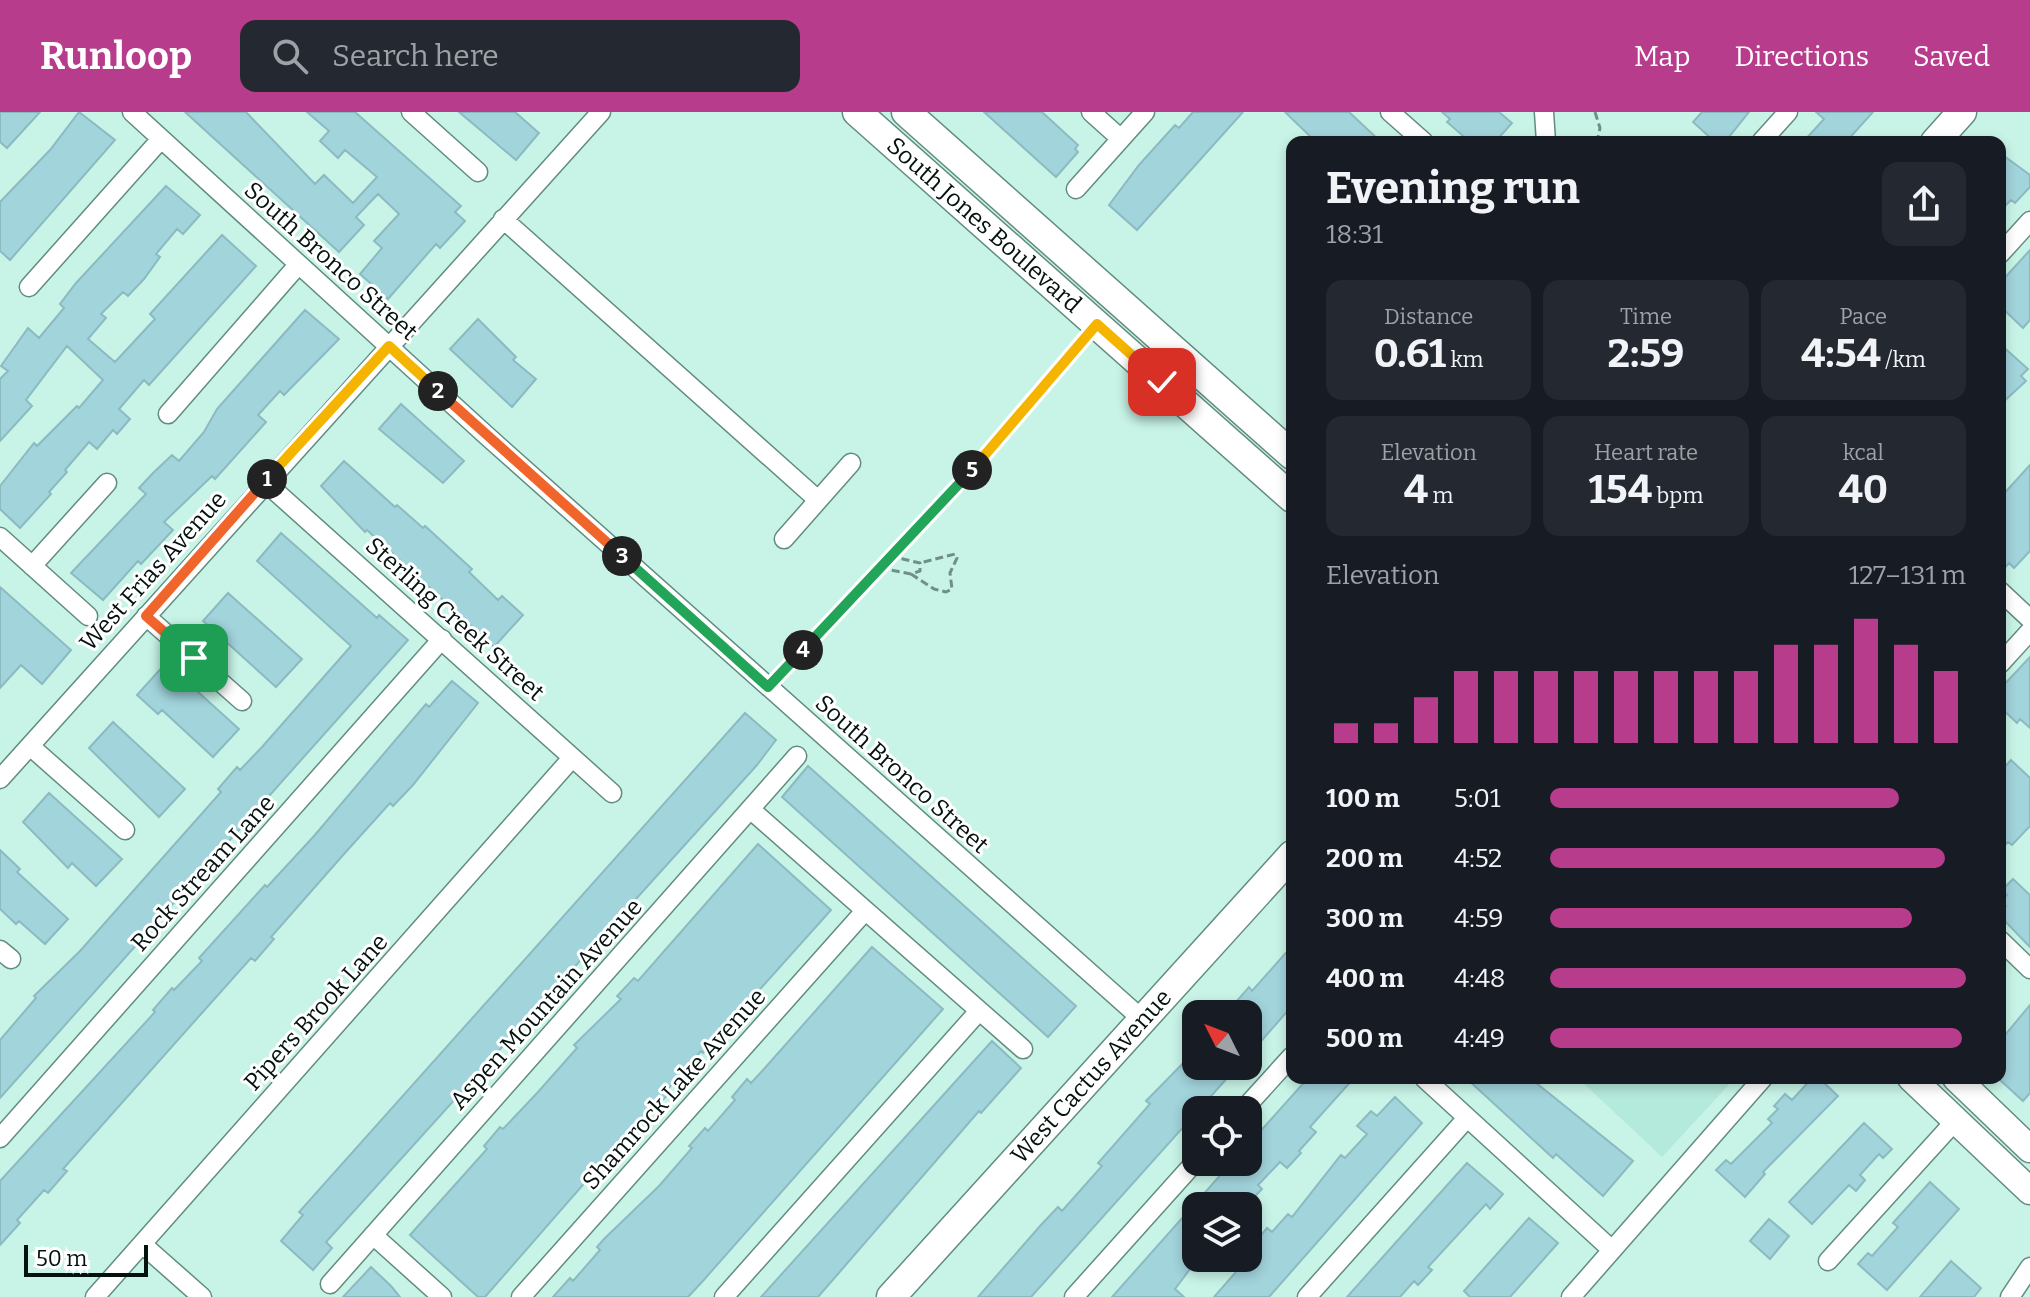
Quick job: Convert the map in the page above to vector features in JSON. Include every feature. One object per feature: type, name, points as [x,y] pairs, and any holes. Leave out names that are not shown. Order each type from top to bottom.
[{"type":"main road","name":"South Jones Boulevard","points":[[857,112],[1286,493]]},
{"type":"main road","name":"South Jones Boulevard","points":[[906,112],[1286,450]]},
{"type":"main road","points":[[1940,136],[1962,112]]},
{"type":"main road","name":"West Cactus Avenue","points":[[891,1297],[1286,862]]},
{"type":"main road","points":[[1917,1084],[2030,1191]]},
{"type":"main road","points":[[1962,1084],[2030,1149]]},
{"type":"street","name":"South Bronco Street","points":[[132,112],[298,265],[1143,1020]]},
{"type":"street","points":[[411,112],[478,172]]},
{"type":"street","name":"West Frias Avenue","points":[[0,779],[601,112]]},
{"type":"street","points":[[1091,112],[1121,139]]},
{"type":"street","points":[[1076,189],[1145,112]]},
{"type":"street","points":[[1390,112],[1417,136]]},
{"type":"street","points":[[1544,112],[1546,136]]},
{"type":"street","points":[[1766,136],[1788,112]]},
{"type":"street","points":[[29,287],[161,139]]},
{"type":"street","points":[[503,219],[818,500]]},
{"type":"street","points":[[2006,247],[2030,221]]},
{"type":"street","points":[[168,414],[298,265]]},
{"type":"street","points":[[784,539],[851,463]]},
{"type":"street","name":"Sterling Creek Street","points":[[265,482],[612,793]]},
{"type":"street","points":[[32,566],[107,483]]},
{"type":"street","points":[[0,537],[88,616]]},
{"type":"street","points":[[2006,597],[2030,619]]},
{"type":"street","points":[[146,616],[242,701]]},
{"type":"street","points":[[2006,657],[2030,631]]},
{"type":"street","name":"Rock Stream Lane","points":[[0,1138],[442,639]]},
{"type":"street","points":[[30,746],[125,830]]},
{"type":"street","name":"Aspen Mountain Avenue","points":[[330,1284],[797,756]]},
{"type":"street","name":"Pipers Brook Lane","points":[[95,1297],[572,758]]},
{"type":"street","points":[[750,809],[1023,1049]]},
{"type":"street","name":"Shamrock Lake Avenue","points":[[521,1297],[864,912]]},
{"type":"street","points":[[2006,946],[2030,969]]},
{"type":"street","points":[[724,1297],[979,1011]]},
{"type":"street","points":[[1256,1096],[1286,1063]]},
{"type":"street","points":[[1430,1084],[1612,1250]]},
{"type":"street","points":[[1571,1297],[1758,1084]]},
{"type":"street","points":[[1307,1297],[1467,1118]]},
{"type":"street","points":[[1828,1261],[1956,1120]]},
{"type":"street","points":[[1074,1297],[1183,1176]]},
{"type":"street","points":[[373,1235],[442,1297]]},
{"type":"street","points":[[142,1244],[202,1297]]},
{"type":"street","points":[[2010,1297],[2030,1267]]},
{"type":"path","points":[[1595,112],[1600,128],[1598,136]]},
{"type":"path","points":[[768,687],[997,443],[1097,324]]},
{"type":"path","points":[[880,568],[911,574],[934,589],[946,592],[952,589],[950,573],[957,558],[955,554],[920,563],[890,556]]},
{"type":"path","points":[[911,574],[920,571],[920,563]]},
{"type":"shaded area","points":[[1584,1084],[1729,1084],[1662,1157]]},
{"type":"building","points":[[0,112],[40,112],[7,148],[0,142]]},
{"type":"building","points":[[79,112],[115,140],[10,260],[0,251],[0,202],[50,150]]},
{"type":"building","points":[[185,112],[246,112],[315,184],[324,175],[353,203],[377,177],[345,150],[338,158],[320,141],[329,131],[307,112],[355,112],[461,206],[455,212],[465,221],[440,248],[436,244],[388,299],[360,274],[382,248],[374,241],[399,214],[378,194],[356,217],[364,225],[339,252]]},
{"type":"building","points":[[459,112],[515,112],[539,133],[516,160]]},
{"type":"building","points":[[984,112],[1042,112],[1078,145],[1075,149],[1078,152],[1056,177]]},
{"type":"building","points":[[1193,112],[1243,112],[1137,230],[1109,205],[1175,125],[1179,128]]},
{"type":"building","points":[[1285,112],[1349,112],[1375,136],[1310,136]]},
{"type":"building","points":[[1442,112],[1499,112],[1512,123],[1500,136],[1463,136],[1447,122],[1450,119]]},
{"type":"building","points":[[1702,112],[1749,112],[1730,136],[1708,136],[1693,122]]},
{"type":"building","points":[[1816,112],[1873,112],[1851,136],[1808,136],[1824,119]]},
{"type":"building","points":[[2006,157],[2030,175],[2030,187],[2015,203],[2011,200],[2006,205]]},
{"type":"building","points":[[166,186],[200,215],[183,234],[177,229],[156,254],[160,257],[144,279],[128,296],[123,292],[101,314],[106,318],[88,339],[115,362],[155,319],[150,314],[222,235],[256,266],[149,385],[144,380],[119,409],[130,419],[117,434],[113,430],[97,449],[89,442],[65,470],[67,472],[49,492],[51,494],[20,528],[0,509],[0,486],[34,443],[37,446],[77,406],[79,408],[103,380],[67,346],[26,400],[32,406],[0,441],[0,379],[8,371],[1,366],[28,328],[39,338],[64,308],[60,304],[76,283]]},
{"type":"building","points":[[2030,250],[2030,320],[2023,328],[2006,312],[2006,276]]},
{"type":"building","points":[[305,310],[339,339],[284,395],[280,391],[258,415],[266,422],[215,479],[212,476],[164,522],[173,530],[141,564],[138,561],[103,600],[71,573],[146,494],[139,488],[153,473],[172,455],[179,461],[204,432],[217,409]]},
{"type":"building","points":[[478,319],[516,357],[513,360],[536,379],[512,407],[450,349]]},
{"type":"building","points":[[2006,349],[2028,369],[2021,376],[2026,381],[2006,399]]},
{"type":"building","points":[[401,404],[464,461],[443,483],[379,429]]},
{"type":"building","points":[[344,461],[395,507],[397,505],[423,528],[425,526],[472,569],[469,572],[498,600],[502,596],[523,615],[494,647],[367,530],[365,532],[321,486]]},
{"type":"building","points":[[2030,465],[2030,551],[2014,568],[2009,563],[2006,566],[2006,491]]},
{"type":"building","points":[[281,533],[377,618],[379,615],[408,640],[0,1098],[0,1040],[36,998],[34,996],[80,951],[221,792],[218,789],[237,767],[240,770],[262,747],[351,646],[257,561]]},
{"type":"building","points":[[0,587],[71,650],[42,684],[21,665],[0,688]]},
{"type":"building","points":[[228,593],[302,659],[276,687],[203,621]]},
{"type":"building","points":[[2030,657],[2030,728],[2020,719],[2017,723],[2006,713],[2006,683]]},
{"type":"building","points":[[166,663],[239,729],[213,757],[162,710],[158,714],[137,695]]},
{"type":"building","points":[[452,681],[478,703],[413,785],[393,806],[390,803],[344,854],[271,937],[274,939],[255,961],[251,958],[63,1169],[67,1171],[48,1193],[44,1190],[17,1220],[20,1223],[0,1245],[0,1181],[155,1012],[153,1010],[172,988],[174,990],[202,961],[199,958],[265,885],[267,887],[314,836],[426,704],[429,707]]},
{"type":"building","points":[[745,713],[776,740],[757,765],[326,1242],[332,1248],[313,1270],[281,1241],[303,1215],[299,1212]]},
{"type":"building","points":[[113,722],[185,789],[159,817],[89,748]]},
{"type":"building","points":[[2011,760],[2030,778],[2030,826],[2012,845],[2006,844],[2006,765]]},
{"type":"building","points":[[808,766],[1076,1006],[1048,1037],[782,797]]},
{"type":"building","points":[[49,793],[122,859],[96,886],[72,863],[68,868],[23,822]]},
{"type":"building","points":[[758,844],[831,910],[703,1053],[701,1051],[666,1091],[669,1094],[636,1124],[485,1297],[478,1297],[410,1235],[487,1149],[484,1146],[500,1127],[503,1129],[538,1092],[577,1048],[574,1045],[621,999],[617,996],[634,978],[638,981]]},
{"type":"building","points":[[0,850],[20,869],[17,872],[68,919],[45,944],[0,909]]},
{"type":"building","points":[[2013,879],[2030,895],[2030,947],[2006,922],[2006,886]]},
{"type":"building","points":[[872,947],[943,1009],[702,1282],[688,1297],[553,1297],[570,1278],[573,1281],[600,1250],[597,1247],[604,1239],[659,1186],[692,1148],[689,1146],[705,1128],[708,1131],[735,1100],[732,1097],[747,1079],[751,1083]]},
{"type":"building","points":[[1286,953],[1286,1013],[1262,1040],[1262,1000],[1238,1000],[1249,987],[1252,991]]},
{"type":"building","points":[[2030,1005],[2030,1093],[2023,1101],[2004,1084],[2006,1034]]},
{"type":"building","points":[[992,1041],[1021,1068],[981,1113],[979,1111],[818,1297],[761,1297]]},
{"type":"building","points":[[1182,1064],[1182,1080],[1225,1080],[1211,1096],[1182,1096],[1182,1128],[1031,1297],[978,1297],[1040,1226],[1058,1207],[1062,1211],[1102,1166],[1098,1163],[1150,1104],[1146,1101]]},
{"type":"building","points":[[1303,1084],[1349,1084],[1310,1127],[1316,1132],[1299,1151],[1301,1153],[1287,1168],[1280,1162],[1258,1185],[1262,1189],[1259,1192],[1205,1192],[1220,1176],[1262,1176],[1262,1129]]},
{"type":"building","points":[[1473,1084],[1537,1084],[1633,1161],[1603,1196],[1556,1154],[1553,1158]]},
{"type":"building","points":[[1807,1084],[1825,1084],[1838,1096],[1763,1172],[1765,1174],[1745,1197],[1716,1170],[1726,1160],[1731,1164],[1772,1123],[1768,1119],[1778,1109],[1774,1106],[1785,1094],[1792,1100]]},
{"type":"building","points":[[1395,1097],[1422,1123],[1269,1297],[1214,1297],[1236,1272],[1262,1272],[1262,1234],[1267,1228],[1272,1232],[1288,1214],[1292,1217],[1341,1155],[1345,1158],[1367,1134],[1357,1126],[1371,1111],[1377,1116]]},
{"type":"building","points":[[1864,1123],[1892,1149],[1883,1158],[1879,1154],[1860,1175],[1865,1180],[1856,1191],[1849,1185],[1812,1224],[1789,1202]]},
{"type":"building","points":[[1467,1163],[1503,1194],[1490,1209],[1486,1204],[1428,1267],[1432,1270],[1418,1285],[1414,1281],[1400,1297],[1347,1297]]},
{"type":"building","points":[[1930,1182],[1959,1209],[1887,1290],[1858,1264],[1868,1253],[1872,1256],[1898,1227],[1893,1223]]},
{"type":"building","points":[[1182,1218],[1182,1272],[1188,1272],[1175,1289],[1184,1297],[1112,1297]]},
{"type":"building","points":[[1529,1218],[1558,1243],[1510,1297],[1470,1297],[1464,1291]]},
{"type":"building","points":[[1769,1219],[1789,1236],[1770,1259],[1750,1241]]},
{"type":"building","points":[[1951,1261],[1981,1288],[1974,1297],[1920,1297]]},
{"type":"building","points":[[371,1267],[391,1286],[400,1297],[343,1297]]},
{"type":"route","points":[[194,658],[146,616],[389,346],[768,687],[997,443],[1097,324],[1162,382]]}]
